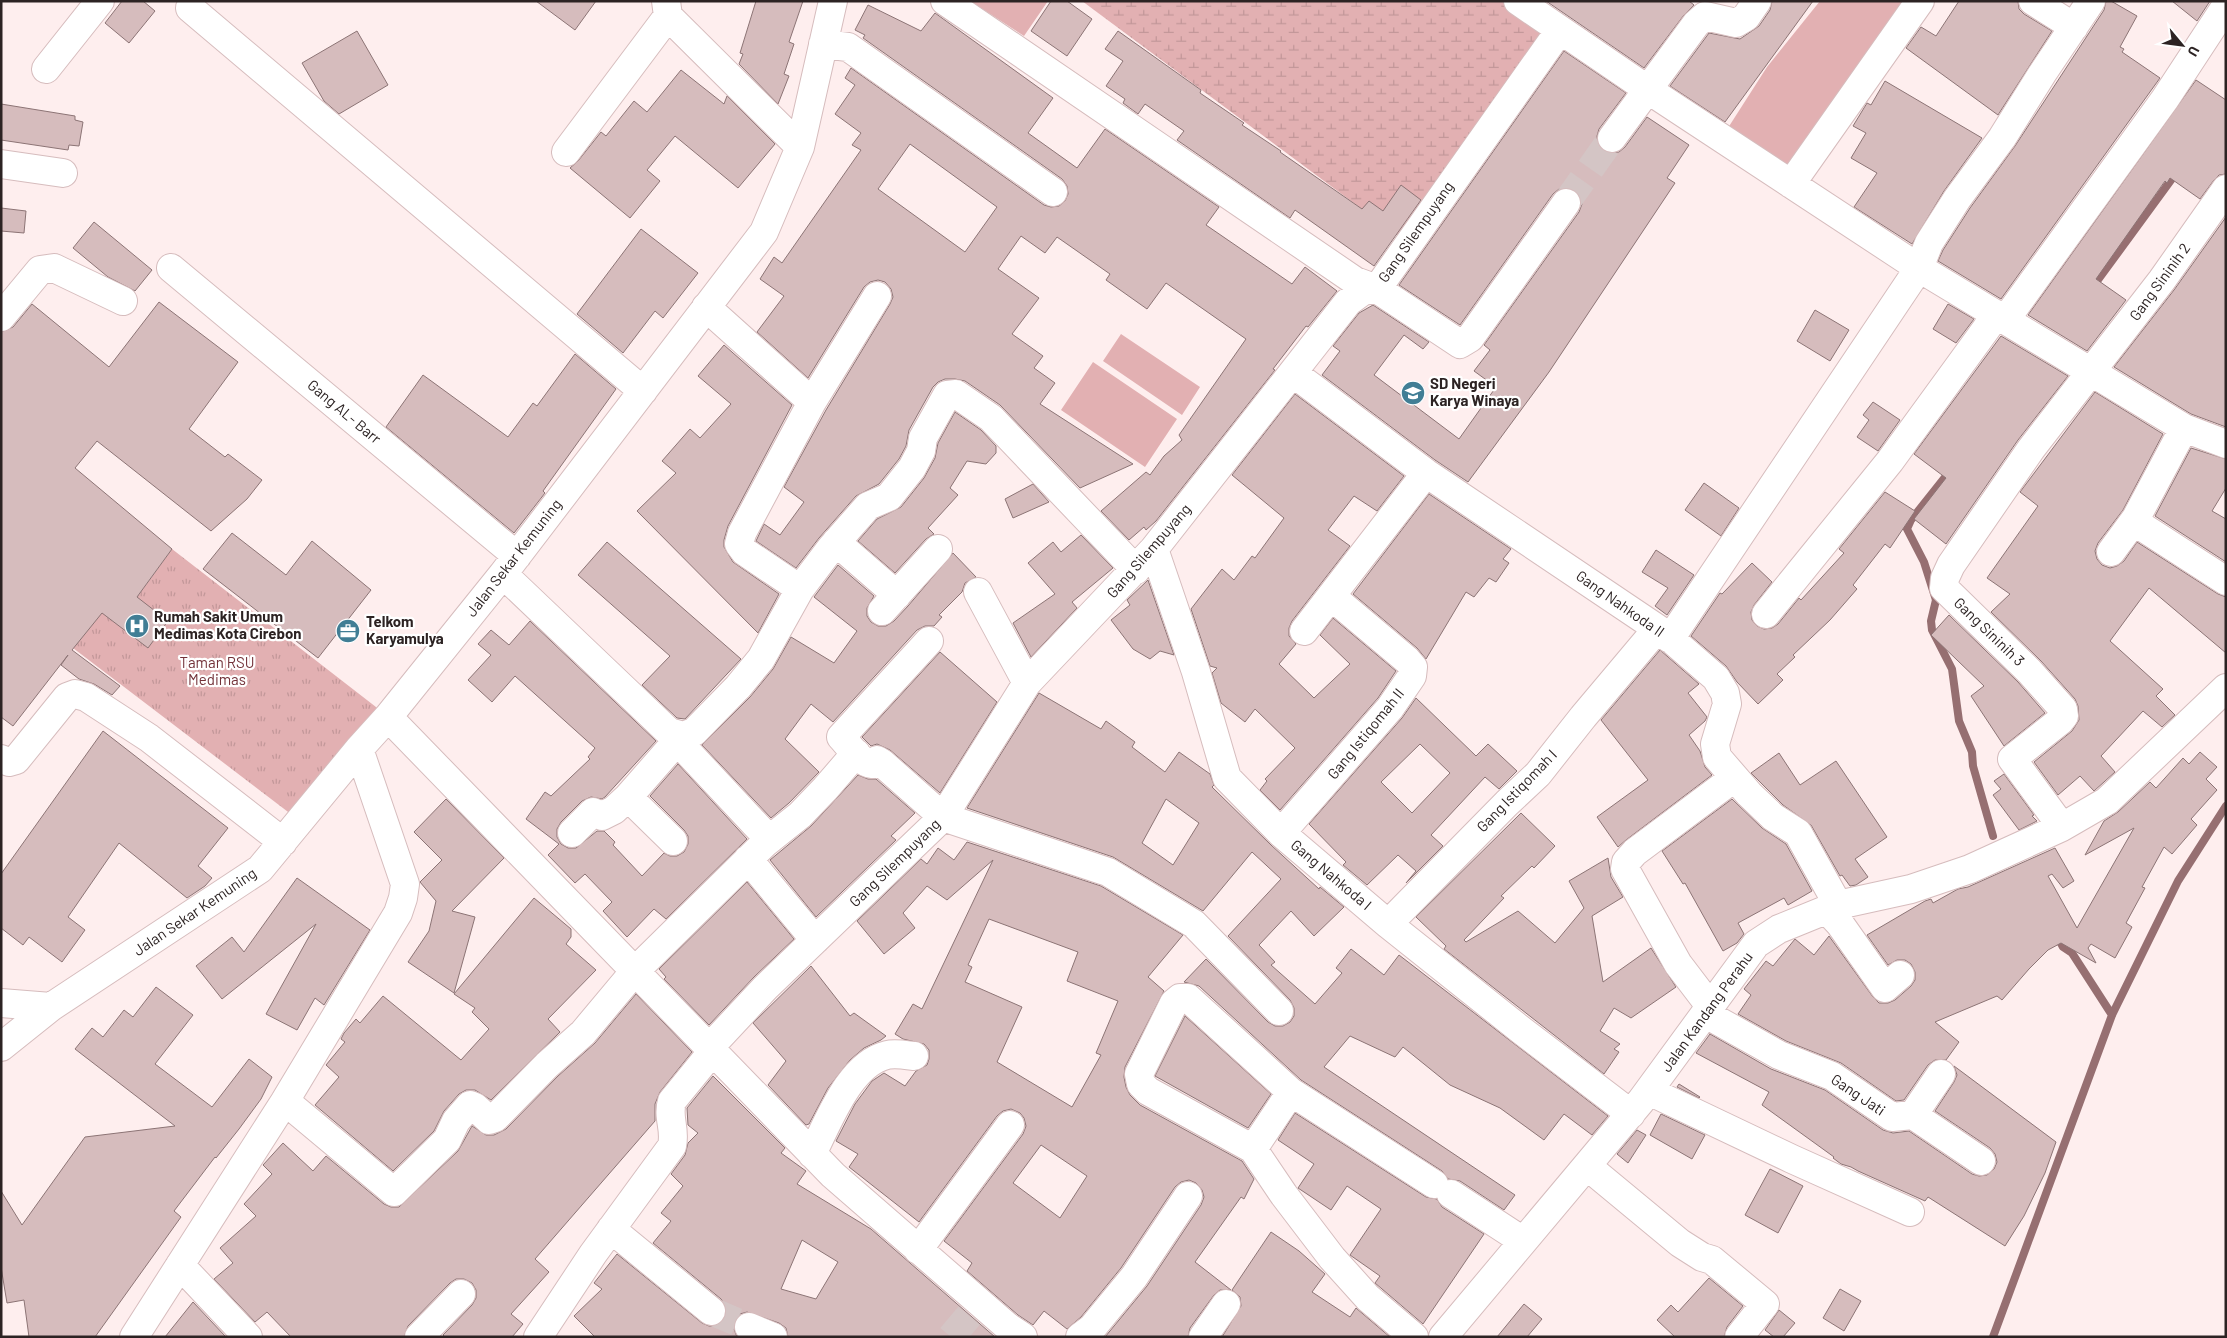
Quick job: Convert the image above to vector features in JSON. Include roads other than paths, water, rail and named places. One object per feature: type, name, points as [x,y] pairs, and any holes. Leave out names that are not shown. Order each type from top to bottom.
[{"type":"street","points":[[46,68],[100,1]]},
{"type":"street","name":"Jalan Sekar Kemuning","points":[[1,1047],[51,1007],[260,869],[359,749],[388,717],[510,565],[764,232],[800,147],[833,1]]},
{"type":"street","points":[[945,1],[1355,281],[1377,289],[1460,344],[1470,338],[1566,202]]},
{"type":"street","points":[[1518,1],[1647,89],[1919,268],[2184,428],[2226,444]]},
{"type":"street","points":[[1612,138],[1647,89],[1705,16],[1736,23],[1746,17],[1757,1]]},
{"type":"street","points":[[1791,184],[1920,1]]},
{"type":"street","points":[[2033,1],[2074,27]]},
{"type":"street","name":"Gang Istiqomah I","points":[[1388,924],[1538,774],[1583,717],[1664,634],[1919,268],[1929,243],[1957,199],[2002,138],[2091,1]]},
{"type":"street","points":[[186,4],[643,390]]},
{"type":"street","points":[[1766,614],[1900,448],[2001,316],[2165,99],[2226,6]]},
{"type":"street","points":[[566,152],[667,8],[800,147]]},
{"type":"street","name":"Gang Silempuyang","points":[[538,1337],[611,1229],[672,1146],[675,1134],[669,1110],[672,1101],[710,1050],[765,988],[943,818],[1027,683],[1154,549],[1348,302],[1363,291],[1377,289],[1560,30]]},
{"type":"street","points":[[823,44],[848,47],[1053,192]]},
{"type":"street","points":[[1,164],[63,173]]},
{"type":"street","name":"Gang Sininih 2","points":[[2092,373],[2162,280],[2226,189]]},
{"type":"street","points":[[1,317],[40,270],[54,268],[123,300]]},
{"type":"street","name":"Gang AL- Barr","points":[[171,268],[510,565],[769,839]]},
{"type":"street","points":[[800,589],[745,552],[740,544],[742,533],[812,402],[877,296]]},
{"type":"street","points":[[706,307],[812,402]]},
{"type":"street","name":"Gang Sininih 3","points":[[2062,827],[2012,760],[2060,721],[2064,716],[2063,709],[2029,671],[1944,588],[1944,578],[1958,553],[2030,449],[2092,373]]},
{"type":"street","name":"Gang Nahkoda II","points":[[1293,374],[1426,472],[1664,634],[1711,673],[1725,693],[1727,704],[1715,744],[1717,757],[1734,778],[1772,817],[1798,833],[1840,924],[1885,988],[1900,976]]},
{"type":"street","points":[[572,833],[593,812],[602,816],[614,810],[628,797],[673,736],[683,736],[694,732],[738,687],[761,660],[800,589],[836,542],[868,506],[890,497],[912,468],[920,451],[923,438],[947,395],[956,394],[991,418],[1136,570]]},
{"type":"street","points":[[2111,552],[2136,518],[2184,428]]},
{"type":"street","points":[[1304,631],[1426,472]]},
{"type":"street","points":[[2136,518],[2138,524],[2226,581]]},
{"type":"street","points":[[836,542],[889,603],[938,550]]},
{"type":"street","name":"Gang Nahkoda I","points":[[1154,549],[1193,662],[1227,778],[1282,833],[1388,924],[1521,1030],[1631,1114]]},
{"type":"street","points":[[978,592],[1002,640],[1027,683]]},
{"type":"street","name":"Gang Istiqomah II","points":[[1282,833],[1390,708],[1412,676],[1413,667],[1407,660],[1331,596]]},
{"type":"street","points":[[928,641],[842,737],[856,752],[868,764],[872,764],[877,760],[882,763],[943,818],[1108,872],[1194,924],[1279,1011]]},
{"type":"street","name":"Jalan Kandang Perahu","points":[[1443,1337],[1631,1114],[1756,944],[1779,929],[1832,908],[1911,889],[1970,869],[2062,827],[2107,801],[2226,688]]},
{"type":"street","points":[[1,759],[9,762],[16,760],[67,697],[75,694],[86,697],[149,738],[284,842]]},
{"type":"street","points":[[388,717],[840,1182],[1008,1327],[1023,1337]]},
{"type":"street","points":[[134,1337],[285,1101],[398,913],[405,884],[359,749]]},
{"type":"street","points":[[285,1101],[394,1192],[447,1140],[456,1120],[470,1105],[489,1120],[495,1118],[547,1065],[583,1033],[634,972],[769,839],[800,815],[826,789],[856,752]]},
{"type":"street","points":[[1708,1010],[1678,964],[1625,869],[1626,862],[1635,852],[1734,778]]},
{"type":"street","points":[[628,797],[673,841]]},
{"type":"street","points":[[748,860],[815,940]]},
{"type":"street","points":[[1414,1337],[1368,1298],[1332,1258],[1284,1195],[1253,1149],[1148,1091],[1141,1084],[1139,1074],[1174,1003],[1180,998],[1188,998],[1291,1092],[1523,1241]]},
{"type":"street","points":[[1,1003],[51,1007]]},
{"type":"street","name":"Gang Jati","points":[[1708,1010],[1779,1055],[1832,1076],[1892,1118],[1913,1115]]},
{"type":"street","points":[[812,1154],[837,1103],[868,1063],[887,1055],[914,1056]]},
{"type":"street","points":[[1941,1074],[1913,1115],[1981,1161]]},
{"type":"street","points":[[1649,1091],[1792,1159],[1910,1212]]},
{"type":"street","points":[[1253,1149],[1291,1092]]},
{"type":"street","points":[[918,1250],[1010,1125]]},
{"type":"street","points":[[1587,1166],[1680,1243],[1702,1257],[1712,1260],[1764,1304],[1739,1337]]},
{"type":"street","points":[[1080,1337],[1092,1328],[1134,1277],[1188,1196]]},
{"type":"street","points":[[611,1229],[712,1311]]},
{"type":"street","points":[[180,1265],[248,1337]]},
{"type":"street","points":[[419,1337],[461,1294]]},
{"type":"street","points":[[1203,1337],[1226,1304]]},
{"type":"waterway","points":[[2092,288],[2177,172]]},
{"type":"waterway","points":[[1950,471],[1911,520],[1907,529],[1924,562],[1936,600],[1931,621],[1932,630],[1952,669],[1959,721],[1972,752],[1973,766],[1993,836]]},
{"type":"waterway","points":[[1993,1337],[2112,1015],[2178,881],[2226,806]]},
{"type":"waterway","points":[[2057,936],[2063,947],[2072,953],[2112,1015]]},
{"type":"tunnel","points":[[1566,203],[1612,138]]},
{"type":"tunnel","points":[[951,1337],[980,1303]]},
{"type":"tunnel","points":[[711,1311],[749,1327]]},
{"type":"place","name":"SD Negeri Karya Winaya","points":[[1413,393]]},
{"type":"place","name":"Rumah Sakit Umum Medimas Kota Cirebon","points":[[137,626]]},
{"type":"place","name":"Telkom Karyamulya","points":[[348,631]]},
{"type":"park label","name":"Taman RSU Medimas","points":[[217,672]]}]
